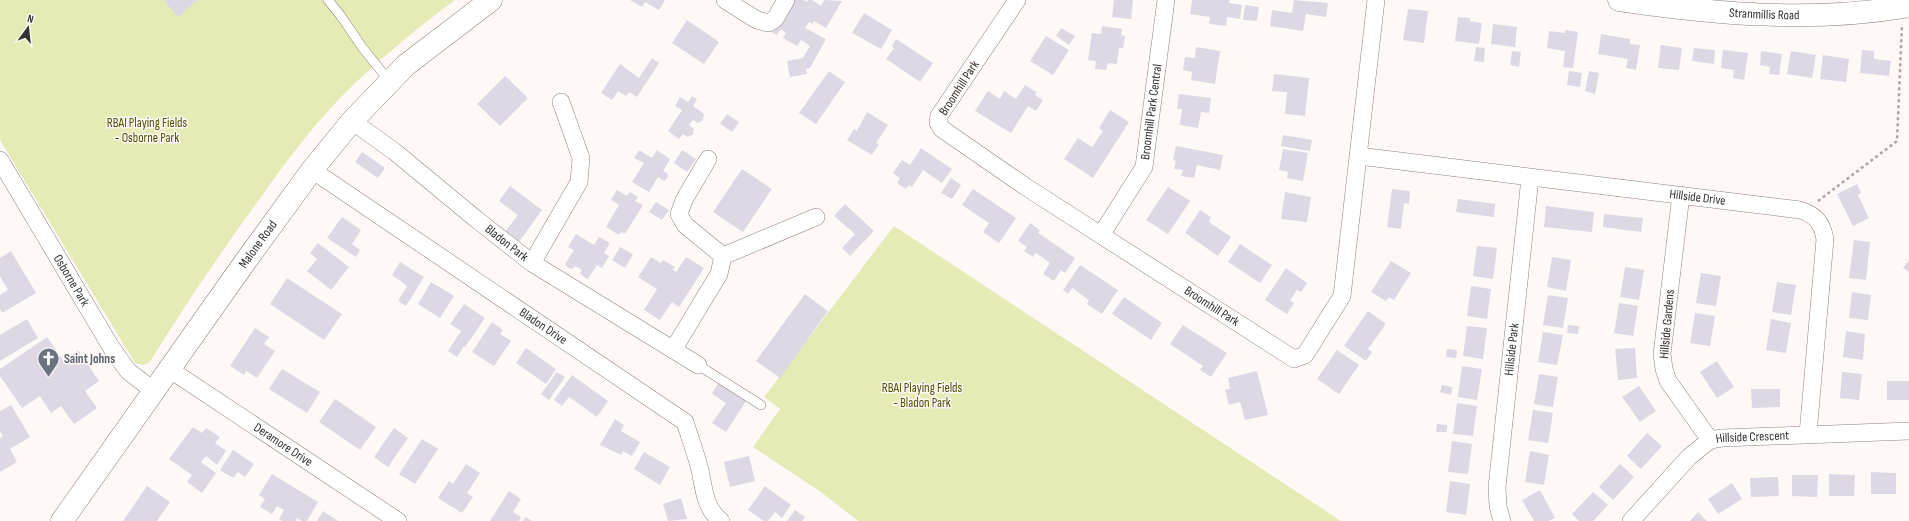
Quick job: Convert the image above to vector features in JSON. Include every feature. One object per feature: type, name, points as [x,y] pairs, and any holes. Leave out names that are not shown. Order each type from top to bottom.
[{"type":"main road","name":"Malone Road","points":[[62,521],[312,170],[352,121],[390,81],[425,51],[491,0]]},
{"type":"main road","name":"Stranmillis Road","points":[[1619,0],[1712,12],[1757,15],[1803,16],[1893,6]]},
{"type":"street","points":[[725,0],[757,20],[768,23],[775,19],[786,0]]},
{"type":"street","name":"Broomhill Park","points":[[1016,0],[939,116],[938,123],[942,129],[1101,235],[1294,359],[1305,355],[1342,296],[1376,0]]},
{"type":"street","name":"Broomhill Park Central","points":[[1101,235],[1144,167],[1166,0]]},
{"type":"street","points":[[532,263],[579,182],[581,158],[561,102]]},
{"type":"street","name":"Bladon Park","points":[[352,121],[395,152],[532,263],[698,365]]},
{"type":"street","name":"Hillside Drive","points":[[1359,156],[1800,210],[1810,213]]},
{"type":"street","points":[[708,159],[684,200],[679,214],[685,225],[723,256]]},
{"type":"street","name":"Osborne Park","points":[[0,160],[111,348],[128,371],[154,391]]},
{"type":"street","name":"Bladon Drive","points":[[312,170],[685,422],[700,470],[706,500],[716,517],[721,521]]},
{"type":"street","name":"Hillside Park","points":[[1502,521],[1498,506],[1497,487],[1530,178]]},
{"type":"street","name":"Hillside Gardens","points":[[1681,195],[1662,354],[1664,369],[1668,381],[1710,440]]},
{"type":"street","points":[[1808,434],[1825,239],[1823,229],[1818,219],[1810,213]]},
{"type":"street","points":[[723,256],[816,217]]},
{"type":"street","points":[[673,350],[719,274],[723,256]]},
{"type":"street","name":"Deramore Drive","points":[[169,369],[398,521]]},
{"type":"street","name":"Hillside Crescent","points":[[1631,521],[1689,457],[1710,440],[1722,438],[1808,434],[1909,431]]},
{"type":"lane","points":[[328,0],[362,47],[390,81]]},
{"type":"lane","points":[[698,365],[761,405]]},
{"type":"path","points":[[1810,213],[1818,201],[1897,140],[1893,6]]},
{"type":"green space","name":"RBAI Playing Fields - Osborne Park","points":[[0,0],[455,0],[383,58],[355,83],[319,121],[288,160],[230,240],[149,363],[143,365],[135,363],[0,140]]},
{"type":"green space","name":"RBAI Playing Fields - Bladon Park","points":[[894,226],[1341,521],[858,521],[821,492],[753,447],[780,409],[764,397]]},
{"type":"building","points":[[164,0],[198,0],[178,17]]},
{"type":"building","points":[[630,0],[665,0],[659,10],[645,2],[642,7]]},
{"type":"building","points":[[791,0],[803,0],[807,2],[808,0],[812,0],[821,6],[824,0],[842,1],[826,28],[814,21],[812,24],[809,22],[805,28],[826,39],[810,68],[806,69],[807,74],[790,77],[787,61],[803,58],[810,46],[801,40],[797,46],[783,38],[786,33],[781,29],[777,35],[768,30]]},
{"type":"building","points":[[1114,0],[1133,0],[1131,19],[1112,17]]},
{"type":"building","points":[[1192,0],[1230,0],[1229,3],[1242,5],[1240,19],[1227,17],[1226,26],[1209,24],[1210,17],[1190,14]]},
{"type":"building","points":[[1294,0],[1328,3],[1326,17],[1306,14],[1303,31],[1270,26],[1272,10],[1292,13]]},
{"type":"building","points":[[1245,5],[1259,7],[1257,21],[1243,20]]},
{"type":"building","points":[[1408,9],[1428,11],[1424,43],[1403,40]]},
{"type":"building","points":[[864,13],[892,30],[881,49],[852,33]]},
{"type":"building","points":[[1458,17],[1470,18],[1470,21],[1482,23],[1479,44],[1455,41]]},
{"type":"building","points":[[687,20],[719,42],[704,64],[672,43]]},
{"type":"building","points":[[1493,24],[1517,27],[1515,47],[1491,44]]},
{"type":"building","points":[[1102,26],[1122,29],[1121,35],[1125,36],[1123,48],[1119,48],[1117,64],[1108,63],[1106,70],[1095,69],[1096,61],[1088,60],[1092,33],[1101,34]]},
{"type":"building","points":[[1061,28],[1075,36],[1069,45],[1056,36]]},
{"type":"building","points":[[1565,30],[1578,32],[1573,68],[1563,67],[1565,51],[1547,48],[1549,31],[1565,33]]},
{"type":"building","points":[[1601,34],[1630,39],[1630,44],[1640,45],[1636,70],[1626,68],[1628,59],[1598,54]]},
{"type":"building","points":[[1046,36],[1069,50],[1053,75],[1030,61]]},
{"type":"building","points":[[896,39],[933,63],[920,82],[886,59],[894,48],[892,46]]},
{"type":"building","points":[[1661,45],[1682,48],[1679,70],[1658,68]]},
{"type":"building","points":[[1196,47],[1220,51],[1215,84],[1191,80],[1192,72],[1183,70],[1185,57],[1195,58]]},
{"type":"building","points":[[1476,47],[1485,48],[1484,62],[1474,61]]},
{"type":"building","points":[[1694,48],[1715,50],[1714,64],[1692,61]]},
{"type":"building","points":[[1723,50],[1748,53],[1744,80],[1733,78],[1734,70],[1721,68]]},
{"type":"building","points":[[1862,50],[1874,51],[1874,59],[1891,61],[1889,76],[1860,73]]},
{"type":"building","points":[[1512,51],[1521,52],[1519,67],[1510,65]]},
{"type":"building","points":[[1761,51],[1782,54],[1779,75],[1769,74],[1770,67],[1760,65]]},
{"type":"building","points":[[1791,51],[1816,55],[1812,78],[1787,74]]},
{"type":"building","points":[[1823,55],[1849,59],[1846,82],[1820,79]]},
{"type":"building","points":[[652,58],[659,63],[637,97],[629,92],[626,96],[618,91],[612,100],[601,93],[620,64],[639,78]]},
{"type":"building","points":[[829,71],[845,82],[816,124],[799,113]]},
{"type":"building","points":[[1569,71],[1582,73],[1580,87],[1567,85]]},
{"type":"building","points":[[1589,71],[1599,73],[1595,94],[1585,91]]},
{"type":"building","points":[[1274,74],[1309,78],[1305,116],[1285,114],[1287,92],[1272,91]]},
{"type":"building","points":[[505,76],[528,98],[500,126],[477,104]]},
{"type":"building","points":[[1025,85],[1036,92],[1035,95],[1043,100],[1036,111],[1028,106],[1011,133],[975,111],[988,91],[1000,99],[1004,91],[1016,99]]},
{"type":"building","points":[[1179,94],[1211,98],[1209,113],[1201,112],[1198,128],[1180,125],[1182,109],[1177,109]]},
{"type":"building","points":[[692,96],[697,99],[693,106],[704,114],[703,120],[698,123],[693,120],[689,125],[694,129],[693,134],[688,137],[683,134],[679,139],[668,131],[682,110],[675,106],[680,97],[688,102]]},
{"type":"building","points":[[1110,110],[1129,122],[1093,178],[1064,159],[1078,138],[1092,147],[1103,131],[1099,128]]},
{"type":"building","points":[[867,112],[888,125],[876,143],[879,144],[872,155],[847,140],[854,129],[857,131]]},
{"type":"building","points":[[727,114],[739,122],[732,132],[720,124]]},
{"type":"building","points":[[1283,135],[1312,140],[1310,151],[1281,146]]},
{"type":"building","points":[[1176,146],[1223,155],[1220,170],[1197,165],[1194,178],[1181,176],[1183,170],[1174,169],[1176,161],[1173,160]]},
{"type":"building","points":[[921,148],[952,169],[942,183],[923,170],[912,187],[909,185],[906,189],[897,183],[900,178],[893,173],[902,160],[910,165]]},
{"type":"building","points":[[1283,149],[1308,153],[1303,181],[1287,178],[1288,172],[1279,170]]},
{"type":"building","points":[[639,150],[652,158],[657,150],[670,159],[663,171],[668,174],[667,178],[664,181],[658,177],[649,192],[632,182],[644,163],[634,158]]},
{"type":"building","points":[[682,150],[696,159],[687,172],[674,163]]},
{"type":"building","points":[[362,152],[385,168],[378,178],[355,162]]},
{"type":"building","points":[[742,169],[772,189],[743,232],[713,212]]},
{"type":"building","points":[[951,178],[961,185],[952,199],[941,193]]},
{"type":"building","points":[[1857,184],[1861,193],[1858,195],[1869,218],[1853,226],[1837,194]]},
{"type":"building","points":[[510,186],[542,210],[518,243],[504,233],[518,215],[499,201]]},
{"type":"building","points":[[1168,187],[1190,201],[1168,234],[1146,220]]},
{"type":"building","points":[[973,189],[1016,218],[999,243],[983,232],[989,223],[962,205]]},
{"type":"building","points":[[1392,189],[1410,191],[1409,204],[1404,203],[1401,229],[1387,227]]},
{"type":"building","points":[[617,190],[627,196],[630,192],[638,197],[635,201],[643,205],[625,234],[621,232],[619,235],[606,227],[619,205],[611,200]]},
{"type":"building","points":[[1285,192],[1311,197],[1307,222],[1281,219]]},
{"type":"building","points":[[1458,199],[1495,204],[1494,217],[1456,212]]},
{"type":"building","points":[[656,202],[669,210],[662,220],[649,212]]},
{"type":"building","points":[[845,204],[874,231],[850,256],[842,248],[855,234],[834,216]]},
{"type":"building","points":[[1546,206],[1594,212],[1592,232],[1544,227]]},
{"type":"building","points":[[1200,210],[1211,217],[1209,222],[1231,237],[1218,256],[1185,233]]},
{"type":"building","points":[[1604,214],[1643,218],[1641,232],[1603,227]]},
{"type":"building","points":[[342,217],[361,230],[352,244],[360,250],[356,257],[327,238]]},
{"type":"building","points":[[1030,223],[1040,230],[1038,233],[1075,258],[1065,273],[1061,270],[1054,281],[1043,274],[1050,263],[1036,253],[1033,257],[1024,251],[1027,247],[1018,241]]},
{"type":"building","points":[[576,234],[594,245],[599,237],[610,243],[604,253],[609,256],[602,268],[597,265],[588,279],[580,273],[582,270],[575,266],[573,269],[568,268],[565,264],[574,250],[568,247]]},
{"type":"building","points":[[1854,240],[1870,242],[1866,280],[1849,278]]},
{"type":"building","points":[[318,243],[349,267],[331,290],[307,271],[317,259],[310,253]]},
{"type":"building","points":[[1240,244],[1272,265],[1260,283],[1228,262]]},
{"type":"building","points":[[1477,246],[1497,248],[1493,279],[1473,276]]},
{"type":"building","points":[[620,247],[633,254],[625,268],[612,260]]},
{"type":"building","points":[[11,251],[36,293],[2,313],[0,309],[0,295],[8,290],[0,276],[0,258]]},
{"type":"building","points":[[651,257],[661,263],[663,260],[675,267],[673,270],[676,272],[686,257],[704,268],[679,307],[672,302],[660,320],[644,310],[657,289],[638,277]]},
{"type":"building","points":[[1552,257],[1571,260],[1566,291],[1547,287]]},
{"type":"building","points":[[1909,260],[1909,272],[1903,268]]},
{"type":"building","points":[[1391,261],[1411,273],[1394,300],[1389,297],[1386,301],[1371,292]]},
{"type":"building","points":[[400,262],[424,277],[406,306],[398,301],[407,286],[392,275]]},
{"type":"building","points":[[1080,265],[1118,290],[1102,314],[1087,304],[1089,300],[1072,288],[1068,294],[1063,290]]},
{"type":"building","points":[[1625,267],[1644,270],[1639,300],[1620,297]]},
{"type":"building","points":[[1286,268],[1307,283],[1301,292],[1297,290],[1290,300],[1294,303],[1287,314],[1265,300]]},
{"type":"building","points":[[1701,273],[1721,276],[1716,306],[1696,303]]},
{"type":"building","points":[[287,278],[342,314],[324,340],[270,304]]},
{"type":"building","points":[[431,282],[454,296],[440,318],[418,304]]},
{"type":"building","points":[[1777,282],[1796,285],[1791,315],[1772,312]]},
{"type":"building","points":[[1471,286],[1491,289],[1487,319],[1467,316]]},
{"type":"building","points":[[1852,292],[1871,295],[1868,320],[1849,318]]},
{"type":"building","points":[[805,294],[828,311],[780,378],[756,361]]},
{"type":"building","points":[[1548,295],[1568,298],[1563,328],[1543,325]]},
{"type":"building","points":[[1124,297],[1162,323],[1151,340],[1112,314]]},
{"type":"building","points":[[1619,303],[1638,306],[1633,336],[1614,333]]},
{"type":"building","points":[[464,304],[485,318],[457,357],[448,351],[461,331],[450,324]]},
{"type":"building","points":[[1368,311],[1386,324],[1368,349],[1372,352],[1366,361],[1344,346]]},
{"type":"building","points":[[1695,313],[1715,316],[1710,346],[1690,343]]},
{"type":"building","points":[[27,319],[38,338],[0,361],[0,335]]},
{"type":"building","points":[[1771,319],[1791,323],[1786,353],[1766,350]]},
{"type":"building","points":[[492,322],[503,330],[500,334],[511,341],[494,366],[472,352]]},
{"type":"building","points":[[1183,325],[1227,353],[1211,377],[1200,370],[1203,366],[1170,344]]},
{"type":"building","points":[[1568,325],[1579,326],[1578,334],[1567,333]]},
{"type":"building","points":[[1467,326],[1487,328],[1483,359],[1463,356]]},
{"type":"building","points":[[255,328],[269,337],[264,344],[275,351],[257,378],[246,371],[244,375],[230,366]]},
{"type":"building","points":[[1846,331],[1865,334],[1863,360],[1843,357]]},
{"type":"building","points":[[1543,332],[1563,335],[1557,365],[1538,362]]},
{"type":"building","name":"Saint Johns","points":[[47,337],[63,360],[78,350],[99,381],[85,391],[97,408],[74,424],[61,406],[51,413],[40,396],[22,408],[0,376],[0,369]]},
{"type":"building","points":[[526,348],[556,369],[546,384],[516,363]]},
{"type":"building","points":[[1635,348],[1637,378],[1618,380],[1615,349]]},
{"type":"building","points":[[1447,349],[1457,350],[1456,358],[1446,357]]},
{"type":"building","points":[[1337,350],[1359,365],[1339,394],[1317,379]]},
{"type":"building","points":[[1717,361],[1734,387],[1717,398],[1700,372]]},
{"type":"building","points":[[1462,366],[1482,369],[1477,400],[1458,397]]},
{"type":"building","points":[[282,369],[320,392],[307,413],[269,389]]},
{"type":"building","points":[[1257,371],[1268,415],[1245,420],[1240,402],[1229,405],[1225,390],[1230,389],[1228,378]]},
{"type":"building","points":[[557,372],[565,377],[549,400],[541,394]]},
{"type":"building","points":[[1842,372],[1862,374],[1859,400],[1840,398]]},
{"type":"building","points":[[1539,374],[1558,377],[1553,407],[1534,404]]},
{"type":"building","points":[[572,375],[608,401],[597,417],[569,397],[562,406],[554,400]]},
{"type":"building","points":[[1887,381],[1909,381],[1909,400],[1887,400]]},
{"type":"building","points":[[718,383],[746,401],[726,432],[712,423],[726,403],[712,394]]},
{"type":"building","points":[[1442,385],[1452,387],[1451,395],[1440,392]]},
{"type":"building","points":[[1639,386],[1656,411],[1640,422],[1622,397]]},
{"type":"building","points":[[1751,389],[1780,389],[1780,407],[1752,408]]},
{"type":"building","points":[[335,399],[376,427],[360,450],[319,422]]},
{"type":"building","points":[[1457,403],[1477,406],[1473,436],[1453,434]]},
{"type":"building","points":[[11,405],[30,437],[10,449],[17,462],[0,472],[0,438],[3,436],[0,431],[0,411]]},
{"type":"building","points":[[1533,410],[1553,413],[1548,443],[1528,440]]},
{"type":"building","points":[[615,419],[624,425],[621,431],[640,442],[632,456],[623,451],[621,455],[600,445]]},
{"type":"building","points":[[1437,424],[1447,425],[1447,432],[1436,432]]},
{"type":"building","points":[[193,427],[202,433],[206,428],[220,437],[215,443],[226,451],[217,465],[206,456],[201,462],[216,473],[202,493],[187,482],[192,475],[169,459]]},
{"type":"building","points":[[394,428],[408,438],[388,467],[374,457]]},
{"type":"building","points":[[1647,433],[1662,446],[1641,469],[1627,456]]},
{"type":"building","points":[[422,439],[438,449],[415,484],[399,474]]},
{"type":"building","points":[[1452,441],[1472,444],[1468,474],[1448,472]]},
{"type":"building","points":[[233,450],[254,464],[245,477],[238,472],[233,478],[220,470]]},
{"type":"building","points":[[1530,451],[1549,455],[1544,485],[1525,482]]},
{"type":"building","points":[[644,452],[670,467],[660,485],[634,469]]},
{"type":"building","points":[[749,456],[755,481],[730,487],[724,462]]},
{"type":"building","points":[[466,464],[480,473],[467,493],[473,497],[462,513],[438,498],[449,481],[453,484]]},
{"type":"building","points":[[1620,464],[1634,477],[1613,500],[1599,487]]},
{"type":"building","points":[[1871,472],[1896,473],[1896,494],[1871,494]]},
{"type":"building","points":[[272,474],[318,502],[307,521],[302,521],[297,518],[296,521],[282,521],[279,519],[284,510],[277,506],[272,514],[260,507],[265,499],[259,495]]},
{"type":"building","points":[[1829,474],[1855,475],[1854,496],[1829,496]]},
{"type":"building","points":[[1792,475],[1818,475],[1817,497],[1792,496]]},
{"type":"building","points":[[1778,477],[1779,496],[1751,497],[1750,478]]},
{"type":"building","points":[[1450,481],[1470,484],[1466,515],[1446,512]]},
{"type":"building","points":[[1732,483],[1742,499],[1718,514],[1708,499]]},
{"type":"building","points":[[147,486],[170,502],[157,521],[123,521]]},
{"type":"building","points":[[765,486],[791,505],[782,518],[775,512],[768,521],[764,521],[748,510]]},
{"type":"building","points":[[1540,490],[1555,518],[1548,521],[1534,521],[1522,500]]},
{"type":"building","points":[[509,491],[521,499],[513,512],[521,517],[519,521],[490,521]]},
{"type":"building","points":[[1593,492],[1608,505],[1593,521],[1579,521],[1572,514]]},
{"type":"building","points":[[681,498],[687,519],[668,521],[663,504]]},
{"type":"building","points":[[795,510],[805,517],[802,521],[787,521]]},
{"type":"building","points":[[323,511],[338,521],[317,521]]},
{"type":"building","points":[[1698,512],[1707,521],[1690,521]]},
{"type":"building","points":[[526,517],[532,521],[523,521]]},
{"type":"place","name":"Saint Johns","points":[[49,378]]}]
